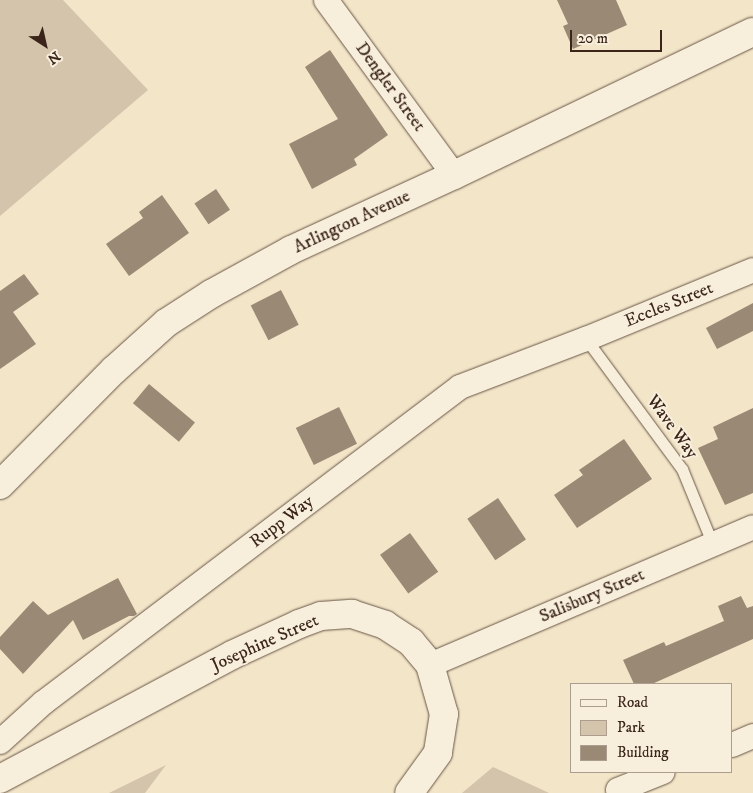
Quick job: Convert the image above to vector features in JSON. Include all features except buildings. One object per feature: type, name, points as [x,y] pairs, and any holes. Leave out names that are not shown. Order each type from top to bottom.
[{"type":"street","name":"Dengler Street","points":[[326,0],[454,175]]},
{"type":"street","name":"Arlington Avenue","points":[[0,485],[114,370],[166,323],[211,294],[291,250],[454,175],[753,32]]},
{"type":"street","name":"Eccles Street","points":[[586,339],[753,270]]},
{"type":"street","name":"Rupp Way","points":[[0,742],[43,703],[460,387],[586,339]]},
{"type":"street","name":"Salisbury Street","points":[[430,665],[753,527]]},
{"type":"street","name":"Josephine Street","points":[[0,779],[232,655],[299,624],[321,616],[352,614],[384,624],[411,642],[430,665],[444,714],[438,753],[409,793]]},
{"type":"street","points":[[733,745],[753,736]]},
{"type":"street","points":[[618,790],[660,773]]},
{"type":"lane","name":"Wave Way","points":[[586,339],[682,469],[713,545]]},
{"type":"green space","points":[[0,0],[63,0],[148,90],[0,216]]},
{"type":"green space","points":[[166,765],[145,793],[109,793]]},
{"type":"green space","points":[[493,767],[547,792],[549,793],[462,793]]}]
